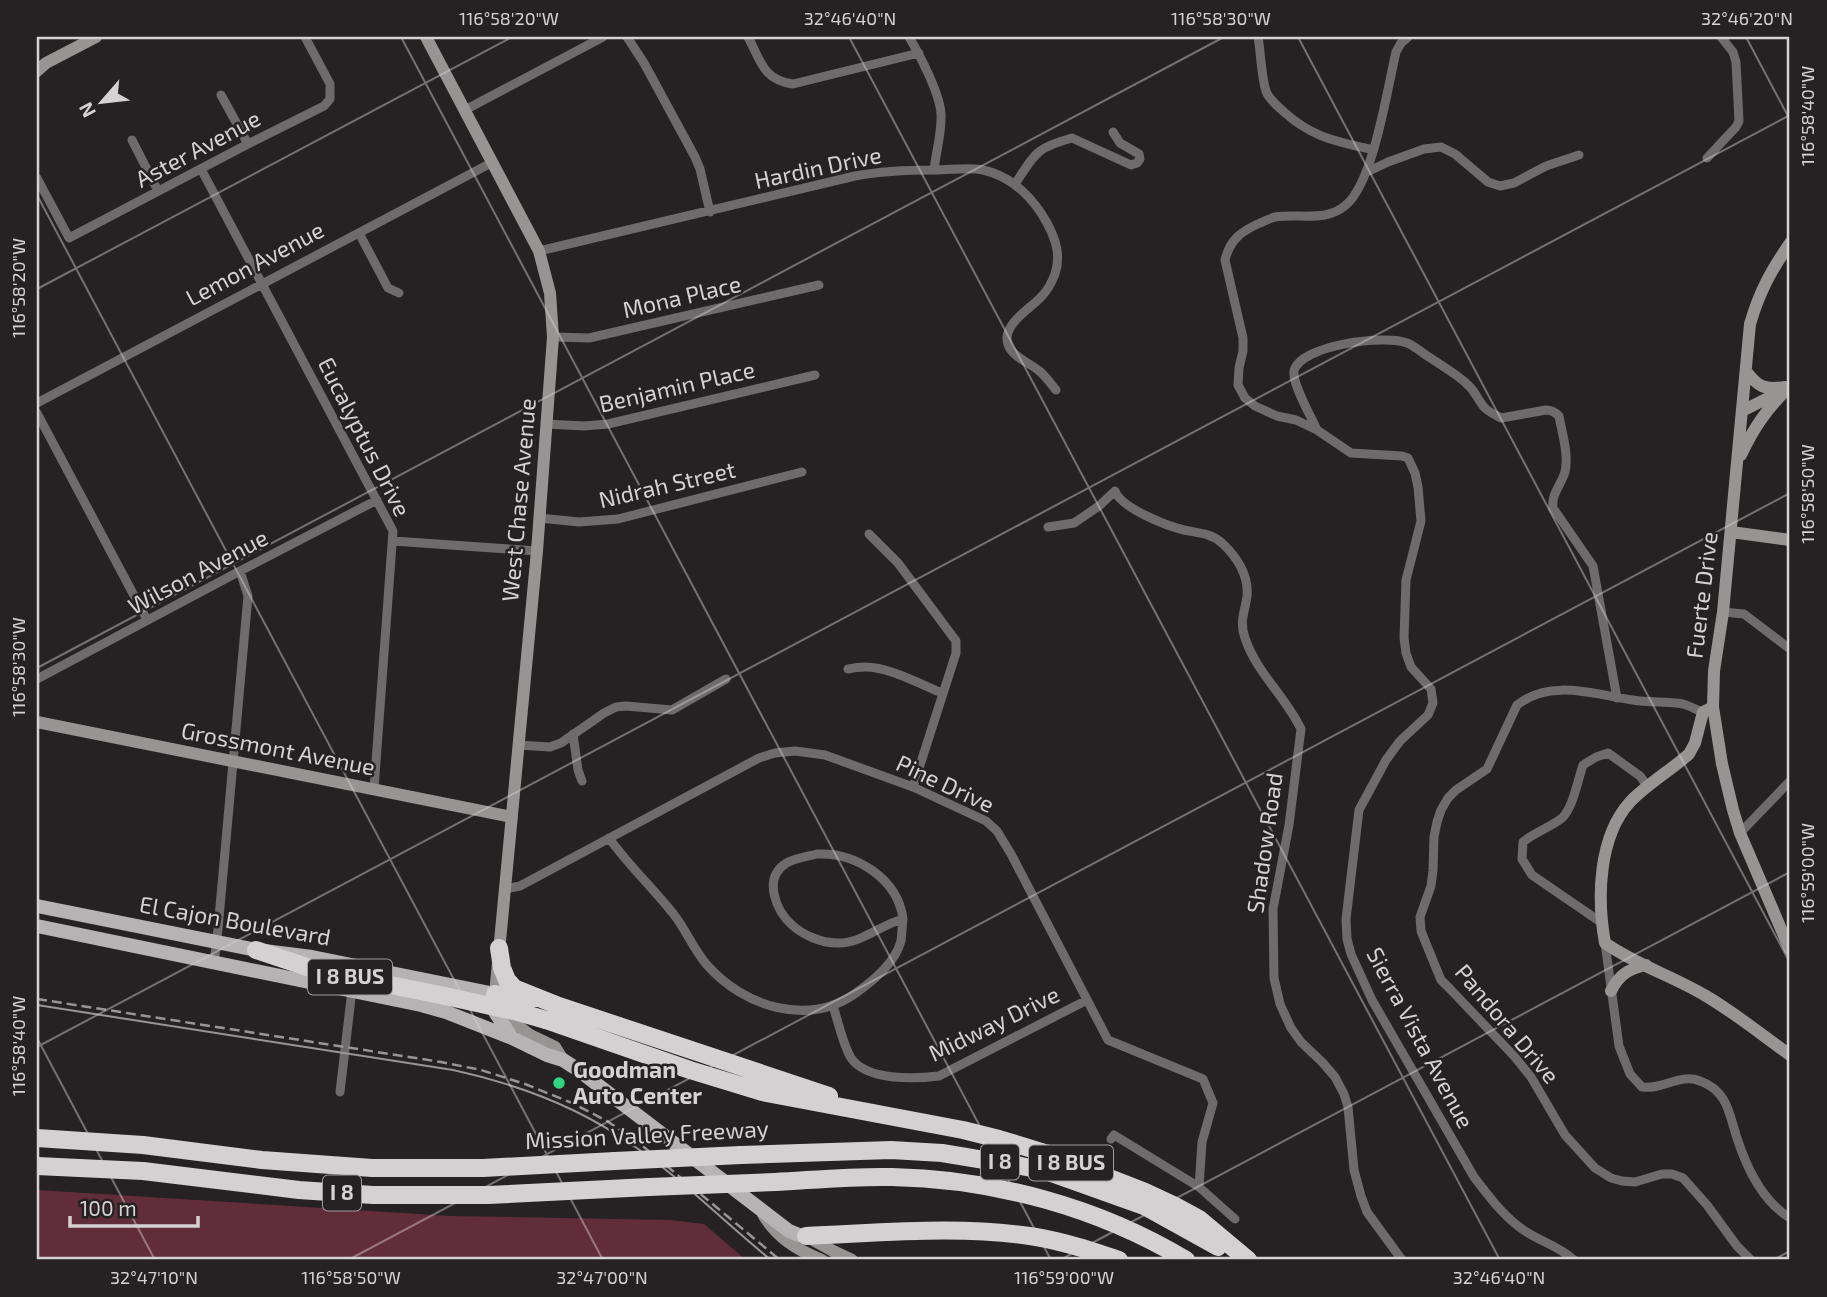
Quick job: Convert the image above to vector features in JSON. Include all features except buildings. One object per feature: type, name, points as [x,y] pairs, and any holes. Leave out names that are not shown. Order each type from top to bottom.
[{"type":"highway","points":[[499,948],[502,968],[514,988],[559,1006],[874,1113]]},
{"type":"highway","name":"I 8 BUS","points":[[256,950],[316,970],[446,1004],[518,1012],[739,1086],[799,1100],[963,1130],[1045,1153],[1146,1192],[1199,1219],[1248,1260]]},
{"type":"highway","points":[[495,994],[559,1006]]},
{"type":"highway","name":"Mission Valley Freeway","points":[[37,1138],[142,1145],[262,1160],[372,1168],[483,1168],[891,1150],[942,1153],[1046,1171],[1144,1206],[1239,1260]]},
{"type":"highway","name":"I 8","points":[[37,1166],[143,1171],[299,1190],[373,1195],[488,1195],[891,1177],[961,1183],[1010,1191],[1077,1209],[1149,1240],[1185,1260]]},
{"type":"highway","name":"I 8 BUS","points":[[806,1236],[937,1230],[996,1232],[1064,1243],[1119,1260]]},
{"type":"main road","points":[[37,71],[46,63],[96,37]]},
{"type":"main road","name":"West Chase Avenue","points":[[426,37],[539,251],[550,293],[553,337],[537,551],[495,994]]},
{"type":"main road","name":"Fuerte Drive","points":[[1790,243],[1771,270],[1750,324],[1723,612],[1708,709],[1740,833],[1785,925],[1790,950]]},
{"type":"main road","points":[[1746,371],[1756,384],[1773,389],[1789,386]]},
{"type":"main road","points":[[1742,411],[1789,386]]},
{"type":"main road","points":[[1737,464],[1762,415],[1789,386]]},
{"type":"main road","points":[[1731,532],[1790,540]]},
{"type":"main road","points":[[1708,709],[1689,754],[1623,810],[1610,836],[1601,893],[1605,943],[1628,958],[1706,995],[1790,1055]]},
{"type":"main road","name":"Grossmont Avenue","points":[[37,722],[512,817]]},
{"type":"main road","name":"El Cajon Boulevard","points":[[37,906],[495,994],[508,1016],[517,1025],[530,1035],[555,1047],[563,1060]]},
{"type":"main road","name":"El Cajon Boulevard","points":[[37,926],[352,990],[446,1004],[547,1055],[563,1060],[789,1231],[806,1236],[852,1260]]},
{"type":"main road","points":[[1611,991],[1622,974],[1646,965]]},
{"type":"main road","points":[[446,1004],[481,1008],[495,994]]},
{"type":"main road","points":[[495,994],[495,1012],[512,1038]]},
{"type":"main road","name":"El Cajon Boulevard","points":[[762,1210],[768,1223],[782,1239],[822,1260]]},
{"type":"street","name":"Aster Avenue","points":[[37,178],[69,238],[324,106],[330,99],[330,84],[305,37]]},
{"type":"street","points":[[465,110],[603,37]]},
{"type":"street","points":[[627,37],[695,157],[710,212]]},
{"type":"street","points":[[748,37],[767,74],[780,82],[793,84],[919,53]]},
{"type":"street","points":[[909,37],[919,53],[939,102],[941,115],[934,170]]},
{"type":"street","points":[[1258,37],[1265,90],[1270,98],[1299,125],[1314,134],[1374,150]]},
{"type":"street","name":"Sierra Vista Avenue","points":[[1408,37],[1396,52],[1374,150],[1367,172],[1350,202],[1339,211],[1323,216],[1274,217],[1251,227],[1232,242],[1225,260],[1243,338],[1238,385],[1245,398],[1255,406],[1317,430],[1351,453],[1408,458],[1415,473],[1421,521],[1406,580],[1404,638],[1411,667],[1431,689],[1433,703],[1428,715],[1400,741],[1385,760],[1359,810],[1346,919],[1347,939],[1351,954],[1379,1012],[1482,1187],[1518,1227],[1574,1260]]},
{"type":"street","points":[[1707,158],[1739,121],[1734,52],[1721,37]]},
{"type":"street","points":[[221,95],[248,144]]},
{"type":"street","points":[[1015,184],[1037,152],[1050,144],[1072,138],[1131,165],[1137,163],[1139,154],[1120,143],[1113,132]]},
{"type":"street","points":[[132,140],[158,191]]},
{"type":"street","points":[[1367,172],[1424,149],[1441,147],[1455,154],[1488,182],[1500,186],[1514,183],[1546,166],[1579,155]]},
{"type":"street","name":"Lemon Avenue","points":[[37,403],[493,162]]},
{"type":"street","name":"Eucalyptus Drive","points":[[201,169],[393,531],[374,789]]},
{"type":"street","name":"Hardin Drive","points":[[539,251],[855,176],[881,172],[983,170],[1015,184],[1039,208],[1056,239],[1058,252],[1054,277],[1043,295],[1012,324],[1007,337],[1014,355],[1040,371],[1056,390]]},
{"type":"street","points":[[359,233],[388,288],[399,293]]},
{"type":"street","name":"Mona Place","points":[[553,337],[589,338],[819,285]]},
{"type":"street","points":[[1317,430],[1295,380],[1296,366],[1301,359],[1325,349],[1366,339],[1391,338],[1408,343],[1467,384],[1484,408],[1502,418],[1546,410],[1555,412],[1559,416],[1567,461],[1565,473],[1552,501],[1553,508],[1593,566],[1617,698]]},
{"type":"street","name":"Benjamin Place","points":[[546,424],[608,425],[815,375]]},
{"type":"street","points":[[37,412],[148,620]]},
{"type":"street","name":"Nidrah Street","points":[[539,518],[579,522],[618,519],[802,472]]},
{"type":"street","name":"Shadow Road","points":[[1048,527],[1074,523],[1115,491],[1117,497],[1126,505],[1182,530],[1213,537],[1223,544],[1245,575],[1247,596],[1241,621],[1245,638],[1254,659],[1295,716],[1301,729],[1289,825],[1273,909],[1274,978],[1280,1004],[1291,1028],[1335,1077],[1343,1094],[1348,1107],[1354,1170],[1361,1196],[1367,1212],[1402,1260]]},
{"type":"street","name":"Wilson Avenue","points":[[37,679],[377,500]]},
{"type":"street","points":[[869,534],[898,563],[956,641],[956,653],[913,787]]},
{"type":"street","points":[[393,541],[537,551]]},
{"type":"street","points":[[214,963],[248,596],[240,571]]},
{"type":"street","points":[[1723,612],[1744,614],[1790,649]]},
{"type":"street","points":[[848,669],[875,668],[942,693]]},
{"type":"street","points":[[518,745],[550,747],[561,743],[616,707],[672,710],[726,679]]},
{"type":"street","name":"Pandora Drive","points":[[1708,709],[1617,698],[1584,691],[1548,691],[1535,694],[1517,705],[1487,769],[1456,790],[1441,810],[1434,837],[1431,886],[1420,916],[1421,930],[1441,980],[1514,1056],[1531,1077],[1565,1135],[1595,1168],[1622,1181],[1635,1182],[1662,1174],[1683,1178],[1751,1260]]},
{"type":"street","points":[[573,734],[582,781]]},
{"type":"street","name":"Pine Drive","points":[[505,889],[520,886],[759,758],[775,752],[795,751],[825,755],[913,787],[977,816],[997,831],[1108,1040],[1203,1079],[1213,1103],[1202,1142],[1199,1187]]},
{"type":"street","points":[[1602,923],[1532,875],[1522,859],[1523,842],[1564,816],[1571,806],[1583,765],[1596,757],[1608,753],[1640,776],[1648,787]]},
{"type":"street","points":[[1740,833],[1790,781]]},
{"type":"street","points":[[1776,795],[1790,794]]},
{"type":"street","points":[[609,838],[677,919],[701,957],[725,982],[759,1002],[798,1011],[833,1006],[873,981],[891,961],[901,942],[902,919],[897,897],[874,872],[849,858],[828,854],[794,860],[782,866],[774,878],[774,894],[782,914],[796,929],[823,941],[849,943],[902,919]]},
{"type":"street","points":[[1605,943],[1619,1046],[1630,1074],[1642,1087],[1658,1087],[1686,1078],[1701,1081],[1717,1092],[1726,1102],[1736,1137],[1752,1174],[1771,1204],[1790,1218]]},
{"type":"street","points":[[340,1091],[352,990]]},
{"type":"street","name":"Midway Drive","points":[[833,1006],[849,1055],[863,1069],[875,1074],[920,1078],[939,1076],[1087,1000]]},
{"type":"street","points":[[1111,1139],[1114,1135],[1199,1187],[1235,1219]]},
{"type":"shaded area","points":[[37,1190],[450,1216],[670,1220],[704,1224],[746,1260],[37,1260]]},
{"type":"tram line","points":[[37,1005],[453,1070],[500,1082],[546,1098],[610,1130],[685,1186],[771,1260]]},
{"type":"railway","points":[[37,999],[441,1062],[481,1070],[525,1084],[607,1121],[639,1143],[780,1260]]},
{"type":"place","name":"Goodman Auto Center","points":[[559,1083]]}]
